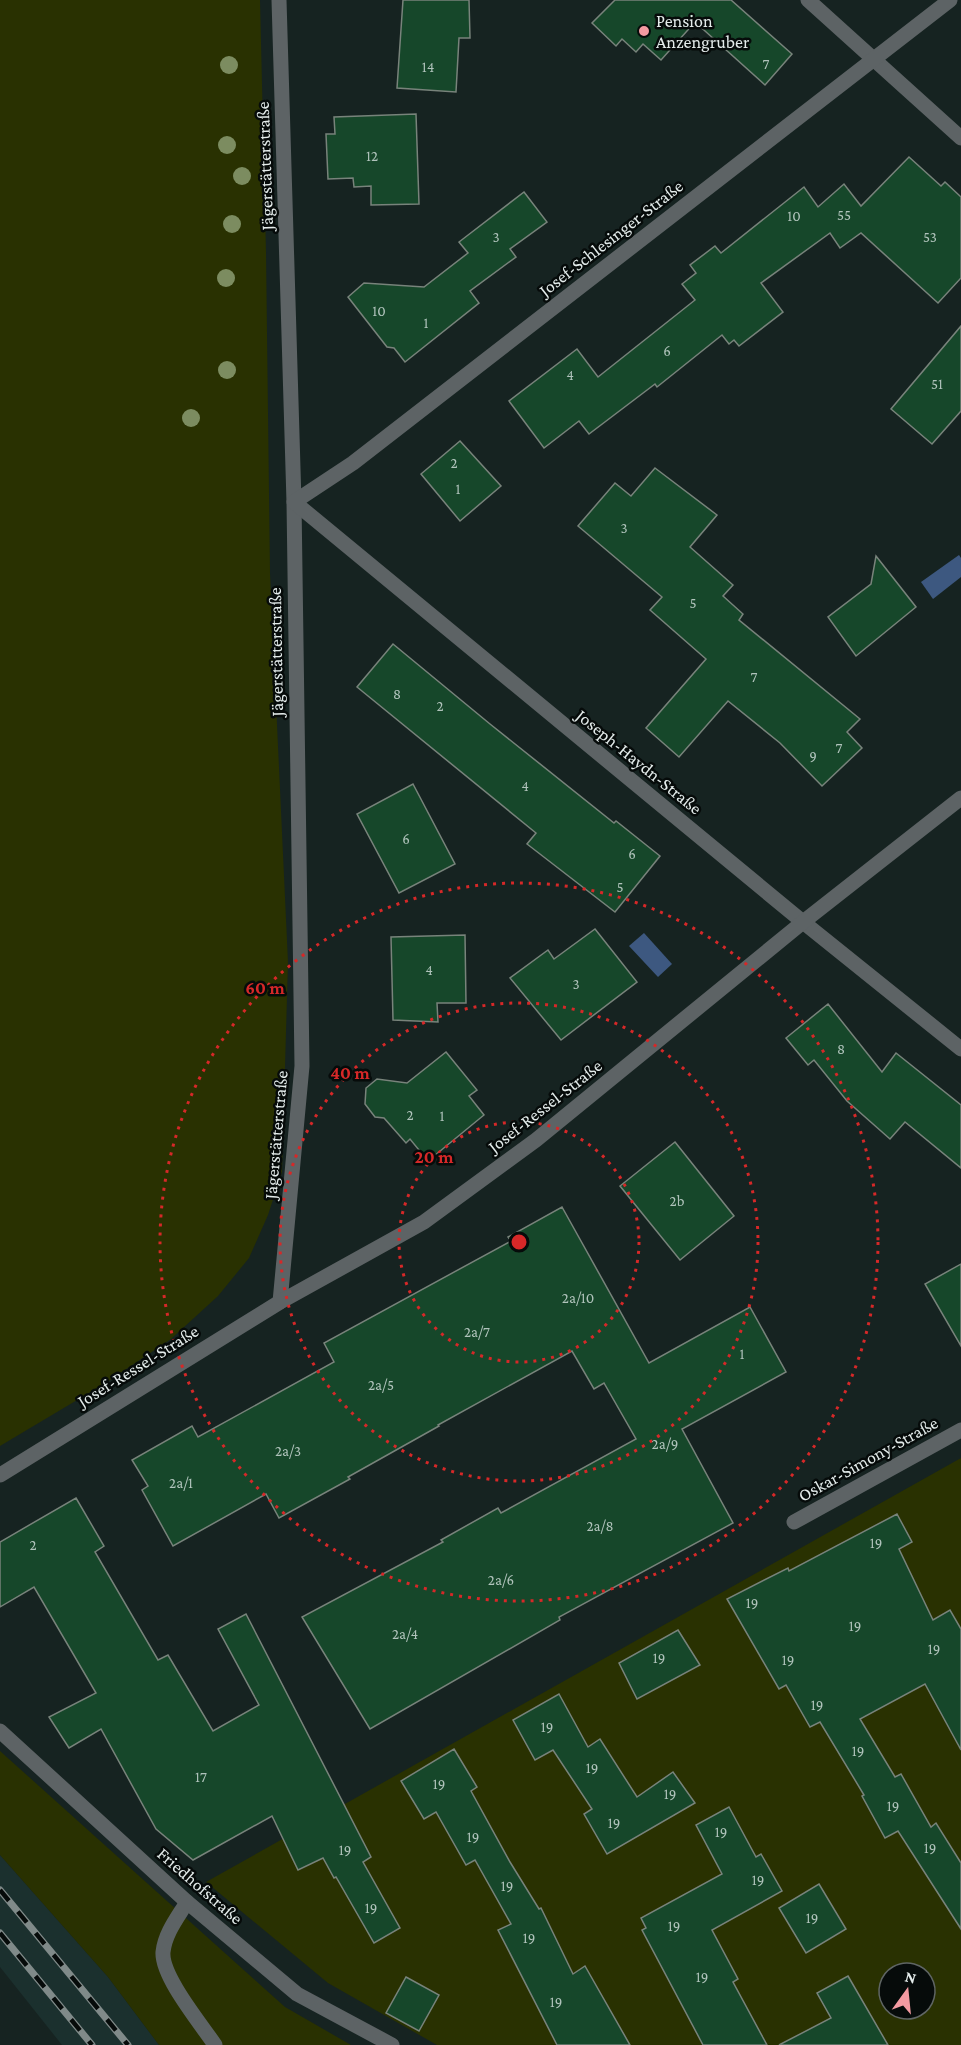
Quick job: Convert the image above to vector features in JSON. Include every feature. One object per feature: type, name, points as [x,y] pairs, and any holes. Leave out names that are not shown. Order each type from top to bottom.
[{"type":"street","name":"Jägerstätterstraße","points":[[279,0],[294,502],[302,1066],[280,1302]]},
{"type":"street","points":[[808,0],[961,138]]},
{"type":"street","name":"Josef-Schlesinger-Straße","points":[[294,502],[353,463],[950,0]]},
{"type":"street","name":"Joseph-Haydn-Straße","points":[[294,502],[803,922],[961,1048]]},
{"type":"street","name":"Josef-Ressel-Straße","points":[[0,1475],[280,1302],[424,1222],[536,1140],[803,922],[961,798]]},
{"type":"street","name":"Oskar-Simony-Straße","points":[[794,1522],[961,1430]]},
{"type":"street","name":"Friedhofstraße","points":[[0,1731],[187,1902],[297,1994],[392,2045]]},
{"type":"street","points":[[187,1902],[169,1932],[163,1953],[168,1977],[215,2045]]},
{"type":"shaded area","points":[[0,1855],[108,1977],[159,2045],[62,2045],[0,1967]]},
{"type":"green space","points":[[0,0],[260,0],[270,573],[288,962],[282,1172],[268,1215],[249,1258],[218,1296],[171,1339],[104,1384],[0,1446]]},
{"type":"green space","points":[[961,1458],[961,2045],[437,2045],[328,1983],[206,1882]]},
{"type":"green space","points":[[0,1751],[285,2007],[351,2045],[159,2045],[108,1977],[0,1855]]},
{"type":"water","points":[[959,555],[961,577],[933,599],[921,582]]},
{"type":"water","points":[[644,933],[672,964],[658,977],[629,946]]},
{"type":"building","points":[[403,0],[469,0],[470,38],[459,38],[456,92],[397,88]]},
{"type":"building","points":[[615,0],[731,0],[792,54],[765,85],[695,22],[661,60],[643,44],[636,52],[622,39],[616,46],[592,23]]},
{"type":"building","points":[[416,114],[419,204],[371,205],[371,186],[354,187],[353,178],[328,179],[326,134],[335,134],[334,117]]},
{"type":"building","points":[[909,157],[941,186],[945,182],[961,197],[961,278],[938,303],[861,233],[840,248],[830,233],[761,283],[783,312],[739,346],[734,340],[729,344],[722,335],[657,387],[655,384],[589,434],[579,421],[544,448],[509,401],[577,349],[598,377],[695,300],[682,284],[696,273],[690,265],[715,246],[721,253],[804,187],[818,207],[844,184],[861,206]]},
{"type":"building","points":[[524,192],[547,222],[510,249],[516,257],[470,291],[479,303],[405,362],[394,348],[387,347],[348,297],[364,283],[424,287],[468,253],[459,242]]},
{"type":"building","points":[[961,326],[961,411],[932,444],[891,409]]},
{"type":"building","points":[[460,441],[501,486],[460,521],[421,474]]},
{"type":"building","points":[[655,468],[717,515],[690,547],[733,585],[723,596],[743,614],[739,620],[860,719],[847,732],[862,748],[822,786],[780,743],[728,701],[679,757],[646,728],[706,659],[650,610],[662,597],[578,526],[615,483],[631,496]]},
{"type":"building","points":[[876,556],[916,607],[856,656],[828,617],[871,584]]},
{"type":"building","points":[[393,644],[614,823],[616,821],[660,856],[615,912],[527,844],[536,833],[357,687]]},
{"type":"building","points":[[413,784],[455,864],[399,893],[357,814]]},
{"type":"building","points":[[595,929],[637,982],[561,1040],[510,978],[548,950],[554,959]]},
{"type":"building","points":[[465,935],[466,1003],[437,1003],[438,1022],[393,1020],[391,937]]},
{"type":"building","points":[[828,1004],[882,1072],[896,1053],[961,1105],[961,1168],[905,1122],[890,1139],[847,1101],[814,1060],[808,1065],[786,1038]]},
{"type":"building","points":[[446,1052],[477,1090],[469,1096],[484,1115],[428,1161],[410,1139],[406,1143],[384,1118],[375,1117],[365,1104],[366,1088],[377,1079],[407,1083]]},
{"type":"building","points":[[675,1142],[734,1216],[680,1260],[620,1186]]},
{"type":"building","points":[[562,1207],[649,1363],[750,1307],[786,1372],[682,1429],[733,1523],[559,1617],[560,1620],[370,1729],[302,1617],[443,1542],[441,1540],[498,1508],[501,1513],[636,1439],[604,1383],[594,1389],[572,1351],[438,1425],[348,1477],[350,1479],[279,1518],[266,1494],[173,1546],[142,1490],[148,1486],[132,1460],[192,1426],[198,1437],[334,1362],[324,1343],[511,1241],[508,1237]]},
{"type":"building","points":[[961,1264],[961,1346],[925,1284]]},
{"type":"building","points":[[76,1498],[104,1546],[95,1552],[158,1660],[168,1655],[213,1731],[259,1705],[218,1629],[246,1614],[371,1857],[363,1862],[400,1928],[374,1943],[323,1858],[298,1870],[272,1816],[193,1860],[156,1829],[101,1729],[69,1748],[49,1717],[96,1693],[34,1587],[0,1607],[0,1542]]},
{"type":"building","points":[[897,1514],[912,1542],[899,1549],[933,1620],[950,1610],[961,1629],[961,1750],[925,1684],[860,1719],[895,1777],[901,1774],[931,1827],[936,1823],[961,1863],[961,1929],[898,1831],[885,1838],[862,1796],[864,1795],[820,1722],[810,1727],[786,1685],[779,1689],[727,1599],[788,1568],[789,1571]]},
{"type":"building","points":[[678,1630],[700,1665],[637,1699],[619,1663]]},
{"type":"building","points":[[559,1694],[588,1747],[600,1739],[637,1797],[673,1772],[695,1803],[607,1854],[584,1814],[592,1809],[553,1750],[535,1760],[513,1720]]},
{"type":"building","points":[[454,1749],[477,1787],[471,1791],[510,1862],[539,1909],[541,1908],[573,1974],[585,1966],[630,2045],[557,2045],[498,1930],[511,1924],[475,1860],[466,1865],[436,1812],[424,1819],[401,1781]]},
{"type":"building","points":[[729,1807],[756,1857],[761,1854],[782,1891],[712,1930],[738,1979],[733,1982],[767,2045],[703,2045],[642,1930],[646,1928],[641,1918],[722,1874],[696,1825]]},
{"type":"building","points":[[819,1884],[846,1929],[806,1953],[779,1908]]},
{"type":"building","points":[[848,1976],[888,2045],[779,2045],[831,2018],[817,1993]]},
{"type":"building","points":[[406,1977],[439,1995],[419,2031],[386,2013]]},
{"type":"railway","points":[[0,1890],[128,2045]]},
{"type":"railway","points":[[0,1933],[92,2045]]},
{"type":"place","name":"Pension Anzengruber","points":[[644,31]]}]
